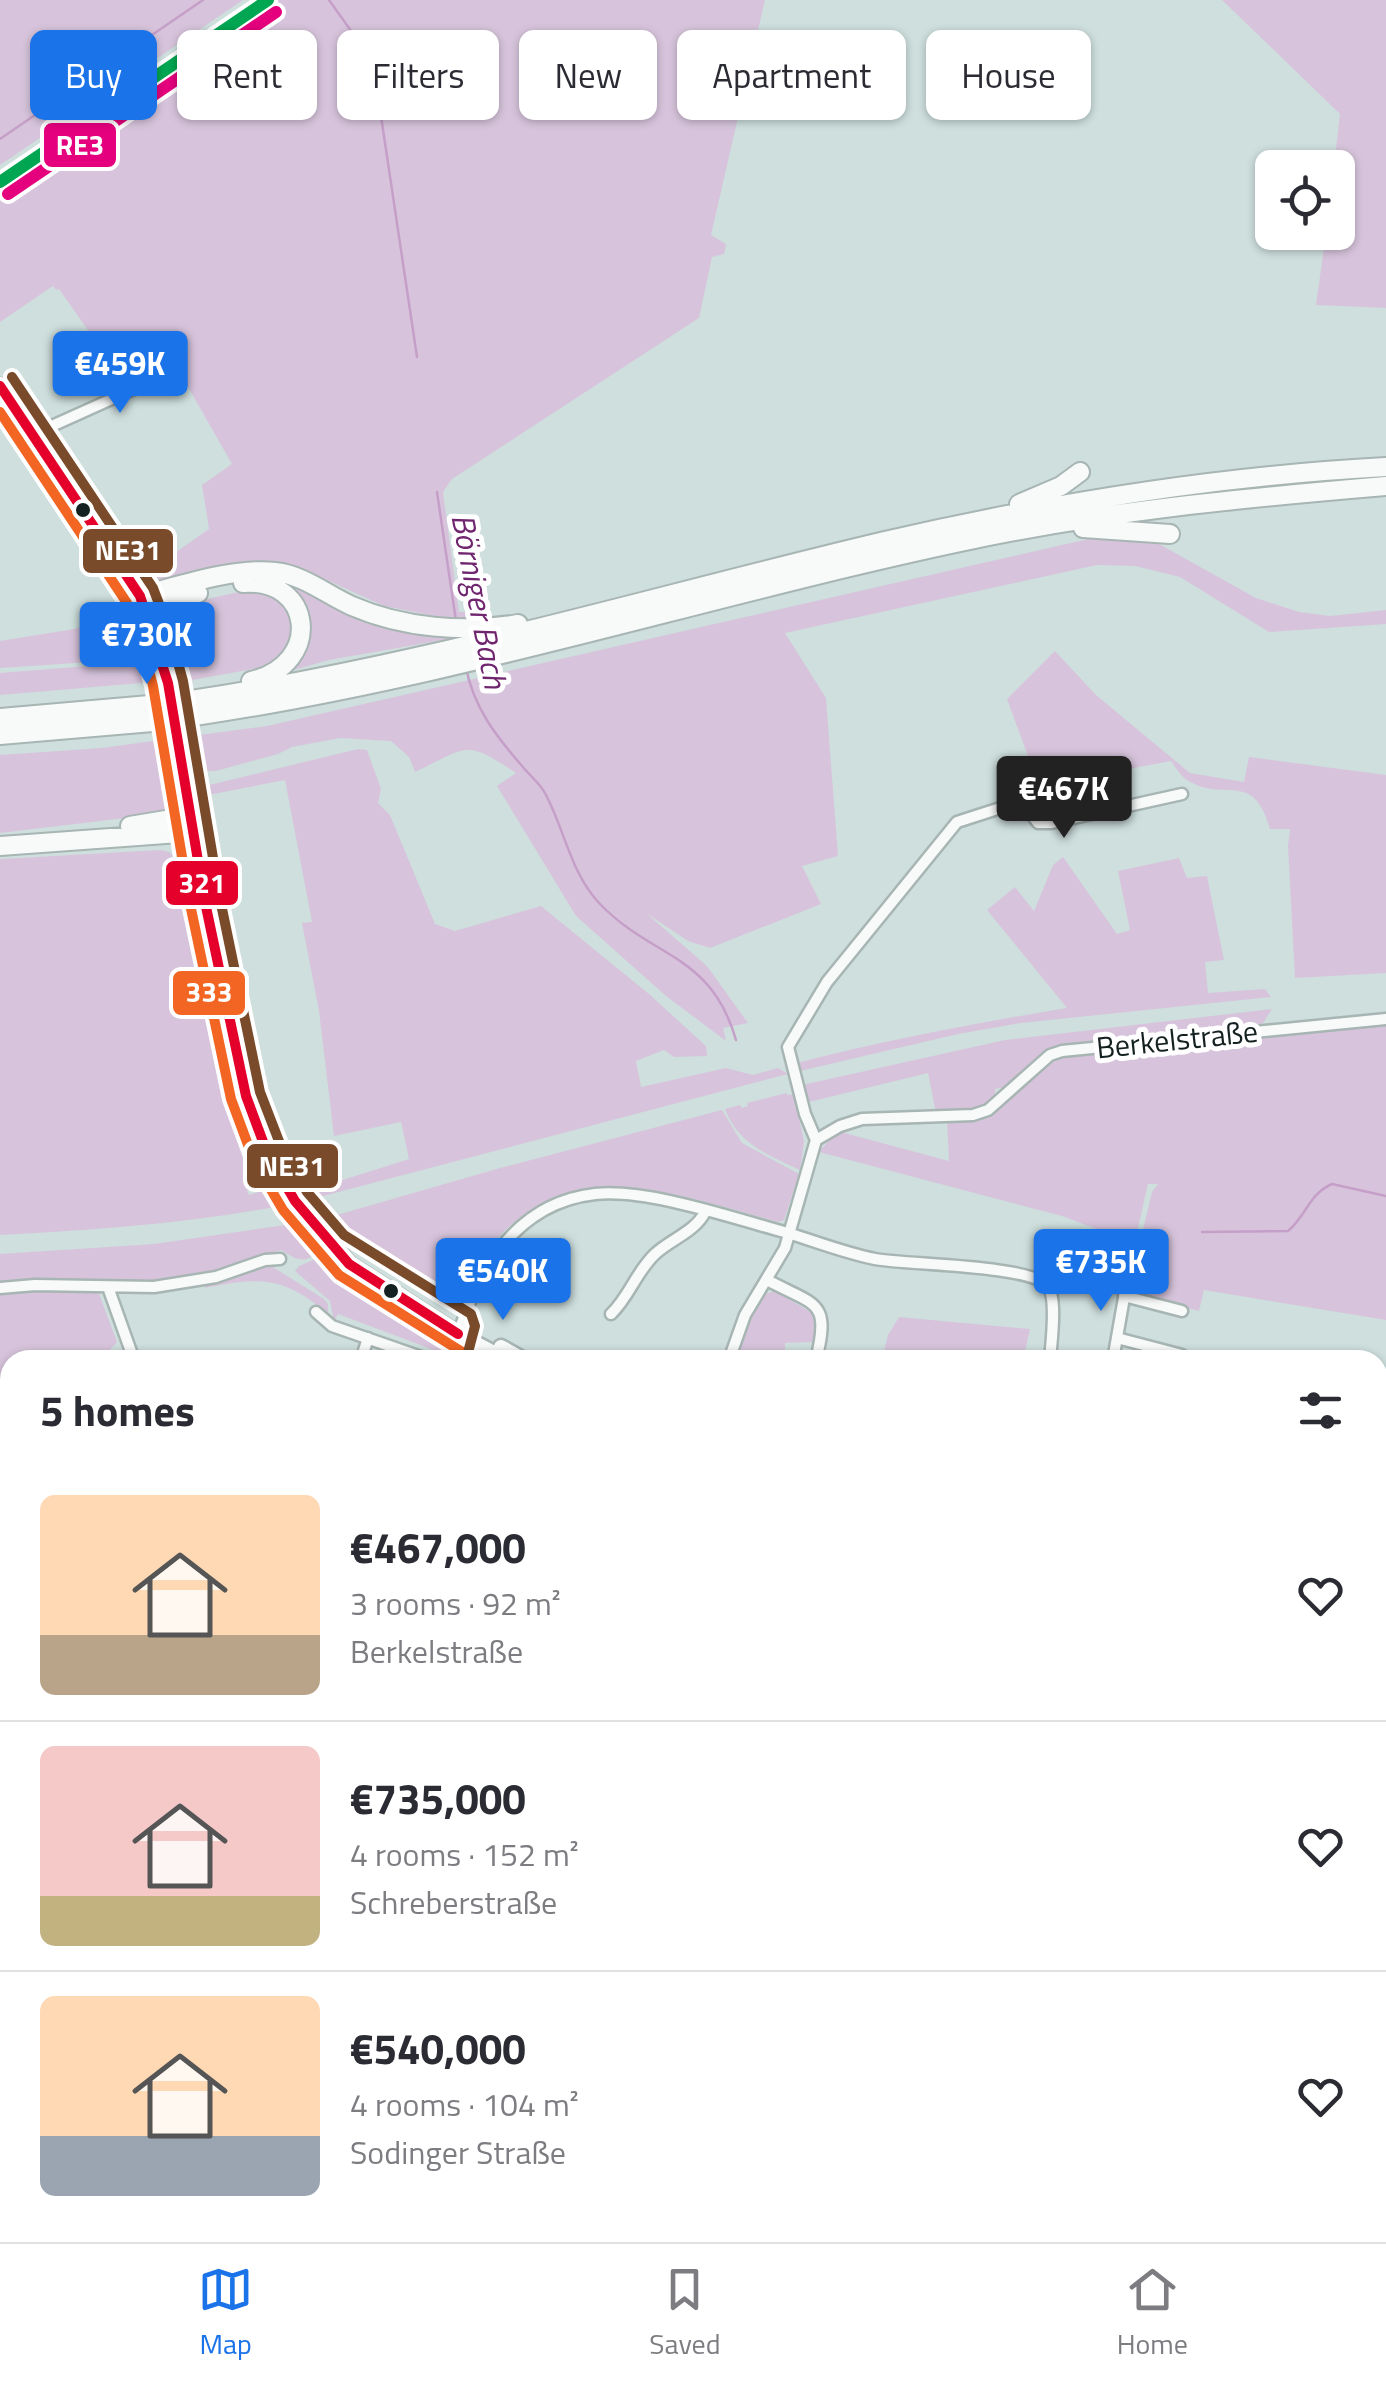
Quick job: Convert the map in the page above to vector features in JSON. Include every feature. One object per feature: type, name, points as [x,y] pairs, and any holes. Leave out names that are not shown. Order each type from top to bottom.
[{"type":"highway","points":[[0,735],[189,706],[284,702],[452,659],[506,626],[581,609],[607,612],[924,533],[1120,495],[1386,467]]},
{"type":"highway","points":[[924,533],[955,518],[1024,503],[1061,486],[1080,472]]},
{"type":"highway","points":[[143,604],[238,574],[274,572],[304,581],[374,615],[447,627],[471,645],[810,577],[1013,531],[1217,500],[1386,486]]},
{"type":"highway","points":[[1013,531],[1046,534],[1104,527],[1170,534]]},
{"type":"highway","points":[[143,604],[252,582],[275,588],[298,613],[297,651],[282,670],[268,677],[215,688],[189,706]]},
{"type":"highway","points":[[0,718],[162,712]]},
{"type":"highway","points":[[0,743],[30,733]]},
{"type":"highway","points":[[0,844],[192,824]]},
{"type":"main road","points":[[0,386],[143,604],[168,682],[192,824],[252,1117],[268,1155],[295,1201],[349,1264],[492,1350]]},
{"type":"main road","points":[[459,1329],[503,1350]]},
{"type":"street","points":[[34,434],[145,384]]},
{"type":"street","points":[[733,1350],[746,1315],[790,1234],[816,1140],[805,1114],[788,1047],[826,982],[957,822],[1016,802],[1025,806],[1038,824],[1052,823],[1182,794]]},
{"type":"street","name":"Berkelstraße","points":[[816,1140],[852,1121],[988,1110],[1050,1055],[1062,1051],[1386,1020]]},
{"type":"street","points":[[454,1350],[466,1305],[502,1246],[526,1222],[555,1206],[596,1194],[620,1194],[644,1196],[880,1260],[971,1267],[1041,1281],[1050,1290],[1052,1303],[1050,1350]]},
{"type":"street","points":[[610,1314],[658,1250],[695,1226],[706,1212]]},
{"type":"street","points":[[0,1288],[154,1288],[216,1277],[265,1260],[280,1260]]},
{"type":"street","points":[[1115,1350],[1128,1275]]},
{"type":"street","points":[[767,1280],[817,1306],[824,1328],[818,1350]]},
{"type":"street","points":[[108,1287],[130,1350]]},
{"type":"street","points":[[1124,1296],[1182,1311]]},
{"type":"street","points":[[316,1312],[332,1326],[402,1350]]},
{"type":"street","points":[[364,1350],[368,1338]]},
{"type":"street","points":[[1117,1338],[1166,1350]]},
{"type":"shaded area","points":[[0,0],[243,0],[199,30],[177,30],[177,45],[157,58],[157,30],[30,30],[30,120],[66,120],[0,165]]},
{"type":"shaded area","points":[[279,0],[765,0],[758,30],[677,30],[677,120],[737,120],[711,235],[726,244],[724,254],[712,257],[699,318],[452,479],[443,492],[459,612],[465,612],[466,618],[445,618],[384,606],[296,566],[277,562],[242,563],[158,582],[143,575],[209,529],[202,485],[232,464],[180,373],[183,361],[144,383],[136,365],[114,374],[104,360],[114,352],[105,339],[97,343],[53,286],[0,322],[0,188],[101,120],[157,120],[157,82],[177,69],[177,120],[317,120],[317,30],[234,30]]},
{"type":"shaded area","points":[[1222,0],[1386,0],[1386,308],[1316,305],[1324,250],[1355,250],[1355,150],[1336,150],[1340,114]]},
{"type":"shaded area","points":[[1097,537],[1159,544],[1256,598],[1299,612],[1330,616],[1386,610],[1386,624],[1269,632],[1180,577],[1135,566],[1097,565],[785,633],[826,698],[838,856],[802,866],[821,904],[710,948],[688,941],[646,913],[707,966],[748,1023],[723,1028],[726,1041],[666,996],[576,916],[497,786],[516,773],[486,755],[467,750],[457,752],[415,772],[409,757],[391,741],[340,738],[292,747],[216,771],[208,771],[194,762],[191,736],[267,726]]},
{"type":"shaded area","points":[[266,575],[447,631],[449,639],[329,660],[290,671],[304,622]]},
{"type":"shaded area","points":[[243,591],[272,597],[289,617],[293,638],[276,665],[181,682],[173,635],[176,612],[184,606]]},
{"type":"shaded area","points":[[132,610],[150,658],[0,668],[0,641],[74,629]]},
{"type":"shaded area","points":[[1055,651],[1096,695],[1190,773],[1244,782],[1249,757],[1386,775],[1386,973],[1295,978],[1290,829],[1270,829],[1263,810],[1246,793],[1201,786],[1185,778],[1171,761],[1039,786],[1007,699]]},
{"type":"shaded area","points":[[151,661],[153,682],[0,695],[0,673]]},
{"type":"shaded area","points":[[167,739],[173,789],[167,813],[0,833],[0,755]]},
{"type":"shaded area","points":[[367,750],[381,789],[378,803],[390,815],[435,924],[455,931],[541,906],[706,1046],[707,1056],[674,1057],[664,1050],[636,1061],[641,1087],[726,1068],[753,1075],[778,1068],[788,1074],[308,1200],[305,1196],[314,1189],[409,1159],[401,1122],[334,1136],[319,1011],[302,923],[312,922],[285,780],[198,797],[197,788]]},
{"type":"shaded area","points":[[160,850],[176,859],[197,918],[232,1083],[259,1160],[259,1178],[247,1191],[249,1195],[271,1188],[285,1205],[143,1225],[0,1235],[0,859]]},
{"type":"shaded area","points":[[1063,857],[1117,934],[1130,930],[1118,871],[1179,858],[1187,878],[1207,876],[1224,960],[1205,962],[1208,993],[1265,989],[1271,997],[1021,1023],[800,1071],[797,1063],[830,1055],[1067,1008],[987,910],[1015,887],[1034,911],[1053,865]]},
{"type":"shaded area","points":[[1272,1009],[1263,1023],[1248,1028],[1061,1048],[1010,1086],[995,1089],[995,1100],[982,1109],[936,1113],[928,1073],[809,1102],[802,1085],[1005,1040]]},
{"type":"shaded area","points":[[1386,1022],[1386,1320],[1204,1290],[1199,1311],[1128,1293],[1152,1192],[1158,1184],[1148,1184],[1131,1242],[1062,1216],[819,1152],[837,1131],[949,1161],[947,1119],[974,1118],[1050,1059],[1063,1054]]},
{"type":"shaded area","points":[[794,1094],[804,1142],[800,1170],[746,1140],[725,1109],[740,1105],[742,1108],[747,1103]]},
{"type":"shaded area","points":[[722,1110],[742,1143],[799,1174],[784,1220],[778,1222],[661,1192],[586,1190],[551,1200],[517,1220],[487,1251],[458,1296],[445,1304],[421,1293],[387,1264],[339,1235],[323,1219],[500,1168]]},
{"type":"shaded area","points":[[299,1223],[320,1248],[306,1259],[297,1259],[281,1250],[217,1273],[159,1284],[0,1285],[0,1254],[154,1244]]},
{"type":"shaded area","points":[[327,1254],[358,1290],[433,1330],[442,1350],[338,1314],[334,1321],[330,1301],[295,1271]]},
{"type":"shaded area","points":[[268,1264],[324,1299],[328,1314],[298,1292],[271,1283],[242,1282],[205,1288],[206,1284]]},
{"type":"shaded area","points":[[22,1288],[98,1291],[117,1342],[110,1350],[0,1350],[0,1293]]},
{"type":"shaded area","points":[[775,1291],[817,1316],[814,1342],[785,1343],[785,1350],[737,1350],[762,1295]]},
{"type":"shaded area","points":[[899,1317],[1030,1329],[1025,1350],[884,1350]]},
{"type":"waterway","points":[[0,139],[203,0]]},
{"type":"waterway","name":"Börniger Bach","points":[[329,0],[359,42],[375,76],[417,357]]},
{"type":"waterway","name":"Börniger Bach","points":[[437,492],[456,621]]},
{"type":"waterway","name":"Börniger Bach","points":[[466,668],[487,721],[546,795],[590,892],[620,922],[696,973],[725,1011],[736,1040]]},
{"type":"waterway","points":[[1202,1232],[1288,1231],[1318,1193],[1332,1184],[1386,1196]]},
{"type":"transit line","points":[[0,182],[268,0]]},
{"type":"transit line","name":"RE3","points":[[8,194],[276,12]]},
{"type":"transit line","name":"NE31","points":[[12,377],[153,588],[169,630],[183,681],[220,899],[260,1092],[282,1149],[307,1192],[344,1235],[471,1314],[475,1326],[469,1350]]},
{"type":"transit line","name":"321","points":[[0,386],[140,596],[168,683],[205,902],[246,1096],[268,1155],[295,1201],[349,1264],[458,1334]]},
{"type":"transit line","name":"333","points":[[0,412],[127,603],[141,640],[231,1099],[254,1161],[283,1210],[339,1275],[459,1350]]}]
